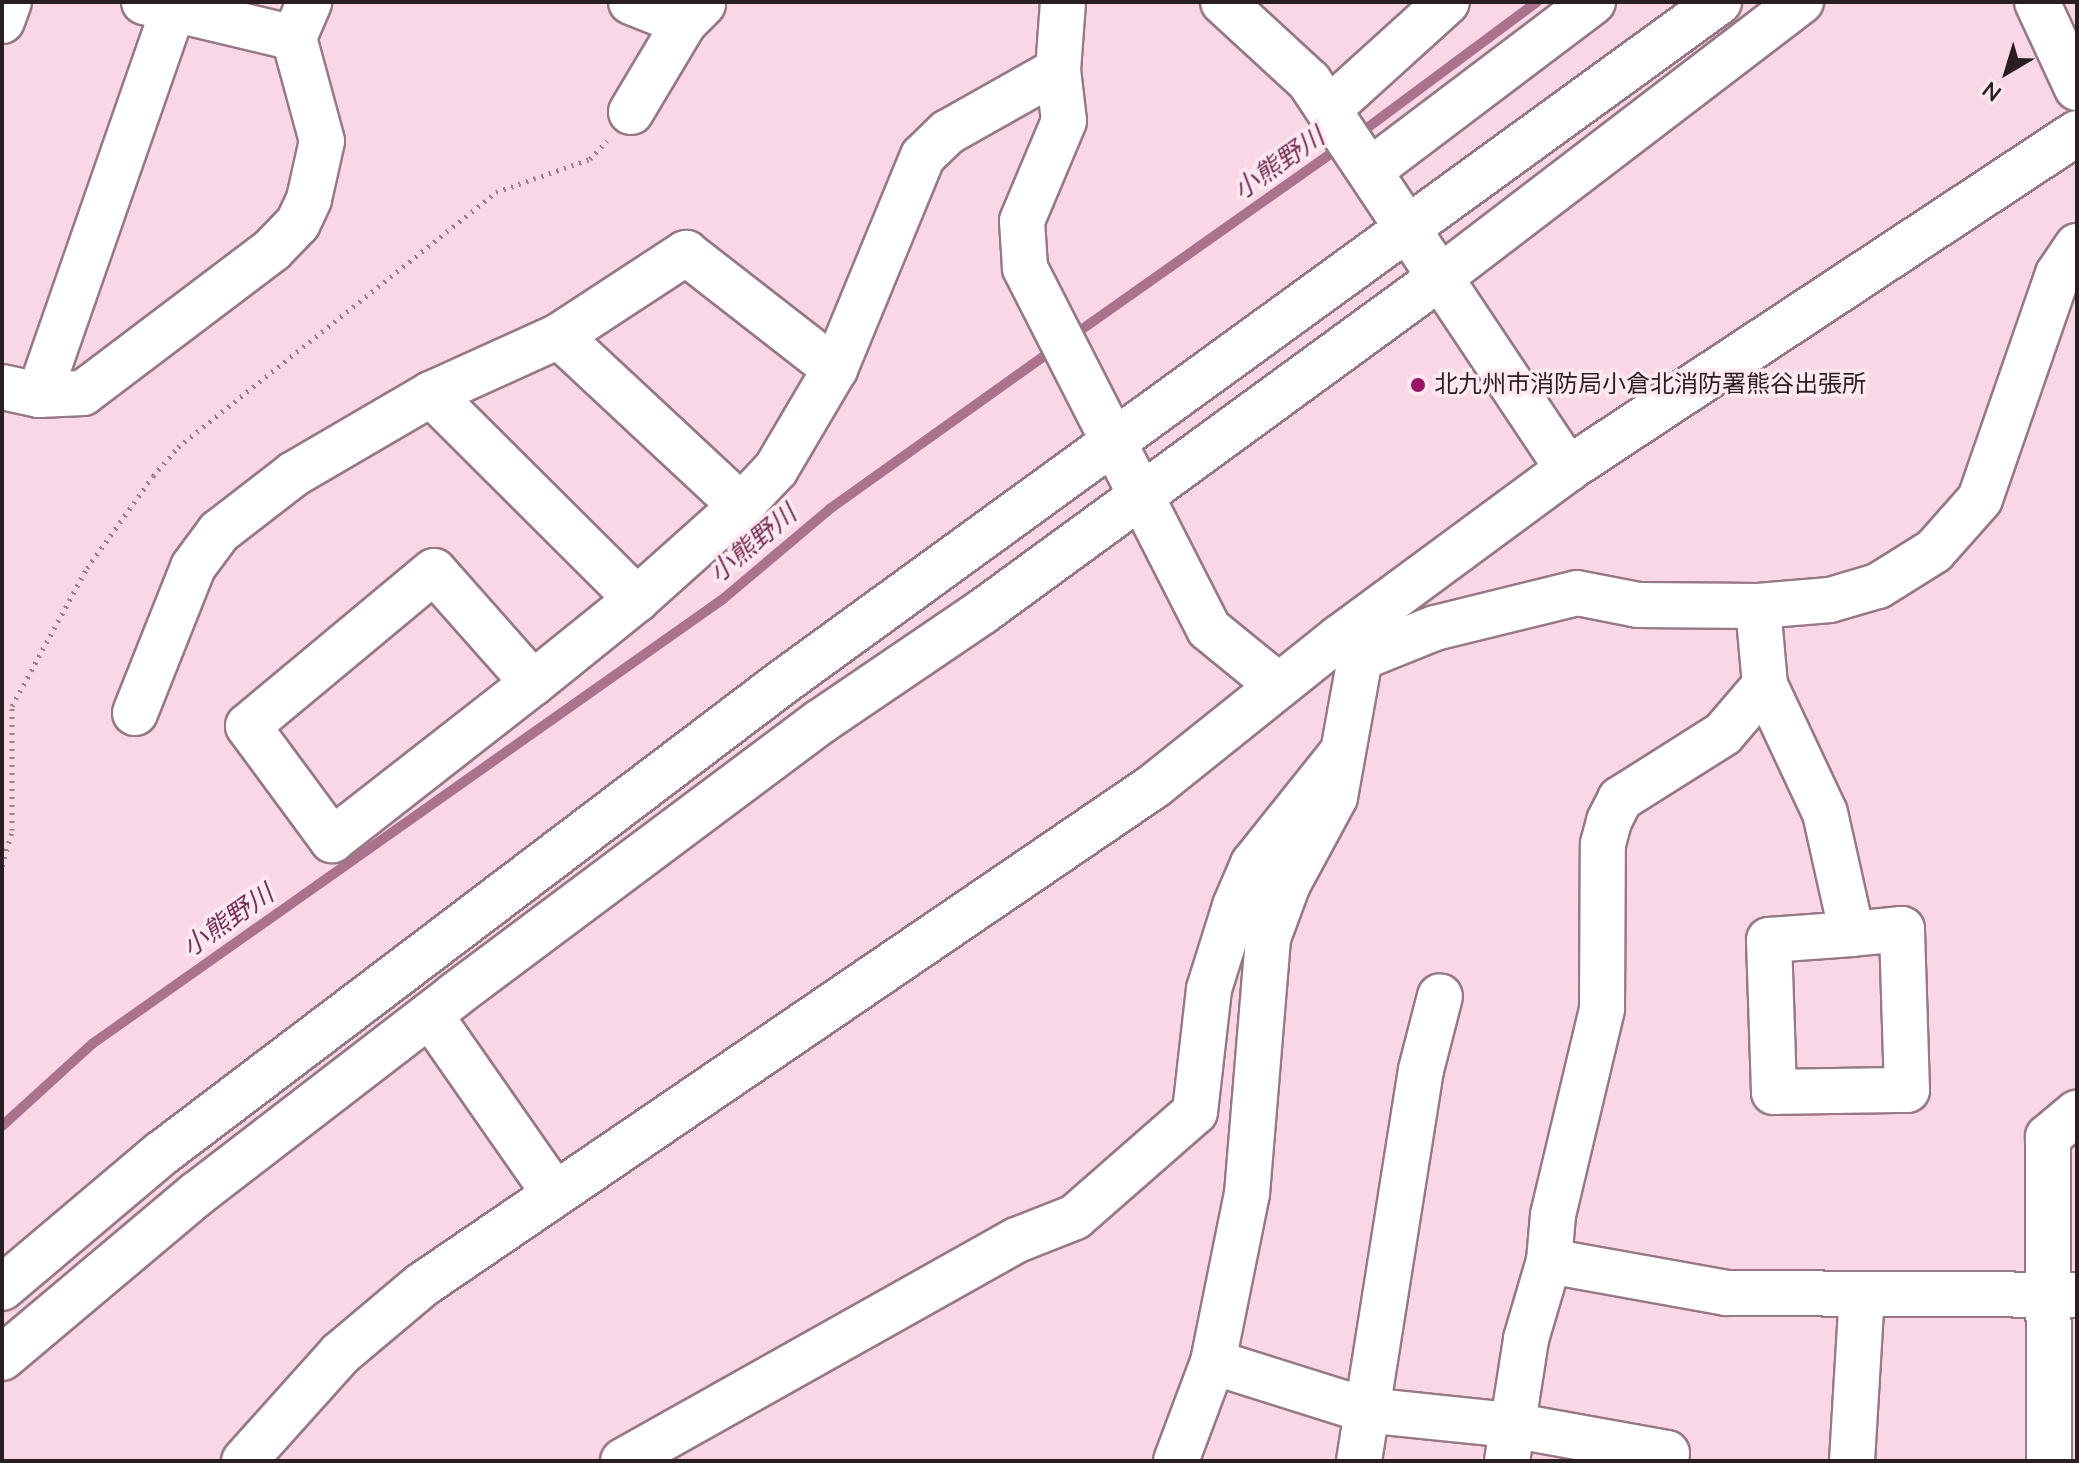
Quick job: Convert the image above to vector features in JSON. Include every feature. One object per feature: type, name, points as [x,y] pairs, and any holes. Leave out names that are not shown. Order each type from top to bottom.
[{"type":"street","points":[[2,21],[9,2]]},
{"type":"street","points":[[631,2],[694,12],[631,112]]},
{"type":"street","points":[[1063,2],[1058,70],[1064,121],[1022,221],[1025,268],[1112,445],[1143,496],[1209,629],[1279,686]]},
{"type":"street","points":[[1223,2],[1309,81],[1372,169],[1568,469]]},
{"type":"street","points":[[1329,109],[1447,2]]},
{"type":"street","points":[[1372,169],[1593,2]]},
{"type":"street","points":[[2,1288],[162,1153],[783,682],[1719,2]]},
{"type":"street","points":[[2,1358],[197,1194],[430,1015],[820,722],[1143,496],[1442,276],[1801,2]]},
{"type":"street","points":[[2037,2],[2077,88]]},
{"type":"street","points":[[165,4],[302,20],[322,141],[309,199],[298,223],[272,250],[83,393],[21,391],[165,4]]},
{"type":"street","points":[[533,683],[434,571],[248,726],[332,840],[533,683],[637,599],[741,506],[776,469],[835,369],[923,156],[948,132],[1058,70]]},
{"type":"street","points":[[244,1461],[340,1354],[422,1285],[1154,786],[1279,686],[1350,648],[1568,469],[2077,133]]},
{"type":"street","points":[[1350,648],[1577,593],[1638,605],[1758,606],[1830,600],[1878,586],[1943,540],[1980,499],[2058,274],[2077,246]]},
{"type":"street","points":[[135,713],[193,567],[219,532],[294,474],[431,394],[559,336],[686,253],[835,369]]},
{"type":"street","points":[[559,336],[741,506]]},
{"type":"street","points":[[431,394],[637,599]]},
{"type":"street","points":[[1758,606],[1765,685],[1825,813],[1852,934]]},
{"type":"street","points":[[1176,1461],[1213,1362],[1247,1194],[1268,938],[1288,884],[1335,797],[1350,648]]},
{"type":"street","points":[[1509,1443],[1526,1339],[1549,1261],[1553,1215],[1602,1009],[1603,844],[1609,821],[1620,799],[1723,734],[1765,685]]},
{"type":"street","points":[[623,1461],[1017,1240],[1075,1217],[1195,1112],[1209,989],[1235,906],[1253,864],[1340,755]]},
{"type":"street","points":[[1902,929],[1907,1090],[1774,1092],[1769,940],[1852,934],[1902,929]]},
{"type":"street","points":[[1359,1461],[1421,1070],[1440,996]]},
{"type":"street","points":[[430,1015],[555,1194]]},
{"type":"street","points":[[2049,1461],[2063,1295],[2048,1137],[2077,1113]]},
{"type":"street","points":[[1549,1261],[1726,1293],[2063,1295]]},
{"type":"street","points":[[1852,1461],[1862,1294]]},
{"type":"street","points":[[1213,1362],[1365,1410],[1509,1443],[1667,1453],[1666,1461]]},
{"type":"path","points":[[2,866],[12,830],[12,706],[87,568],[153,476],[178,447],[496,192],[590,159],[631,112]]},
{"type":"waterway","name":"小熊野川","points":[[1359,134],[1537,2]]},
{"type":"waterway","name":"小熊野川","points":[[1071,337],[1339,148]]},
{"type":"waterway","name":"小熊野川","points":[[2,1126],[92,1044],[723,599],[831,508],[1055,348]]},
{"type":"place","name":"北九州市消防局小倉北消防署熊谷出張所","points":[[1418,385]]}]
